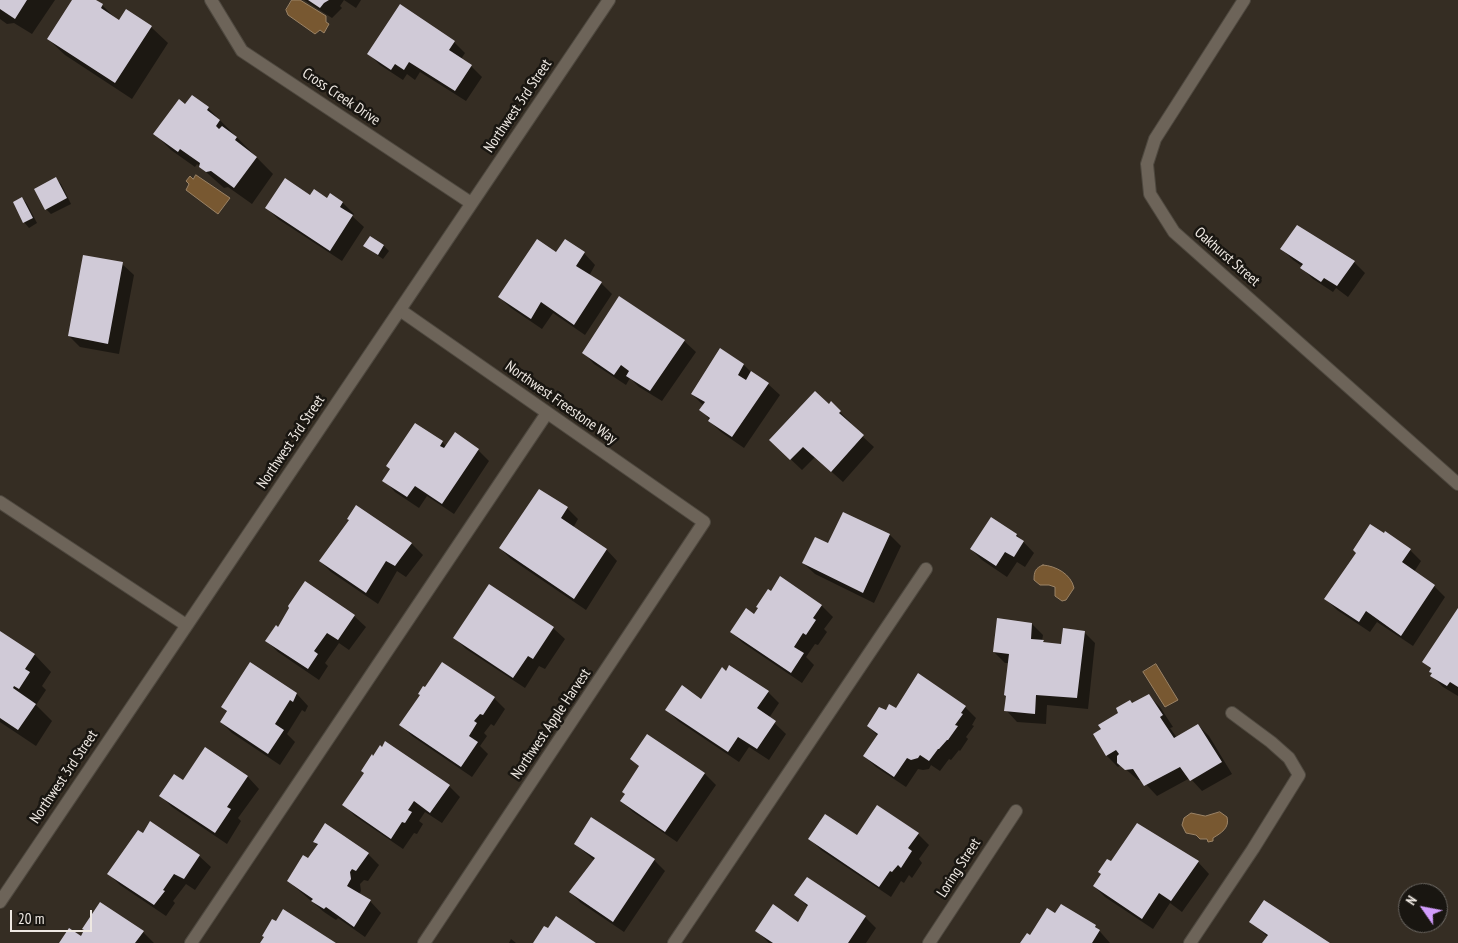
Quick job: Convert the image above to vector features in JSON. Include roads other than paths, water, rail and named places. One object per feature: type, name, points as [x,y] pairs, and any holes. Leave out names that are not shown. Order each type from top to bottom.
[{"type":"street","name":"Cross Creek Drive","points":[[211,0],[242,50],[471,203]]},
{"type":"street","name":"Northwest 3rd Street","points":[[0,902],[609,0]]},
{"type":"street","name":"Oakhurst Street","points":[[1244,0],[1155,138],[1147,164],[1150,194],[1174,232],[1458,484]]},
{"type":"street","name":"Northwest Freestone Way","points":[[400,310],[704,522]]},
{"type":"street","points":[[190,943],[547,413]]},
{"type":"street","points":[[0,502],[186,626]]},
{"type":"street","name":"Northwest Apple Harvest","points":[[424,943],[704,522]]},
{"type":"street","points":[[674,943],[926,569]]},
{"type":"street","points":[[1190,943],[1253,849],[1299,775],[1289,758],[1232,713]]},
{"type":"street","name":"Loring Street","points":[[930,943],[1016,811]]}]
